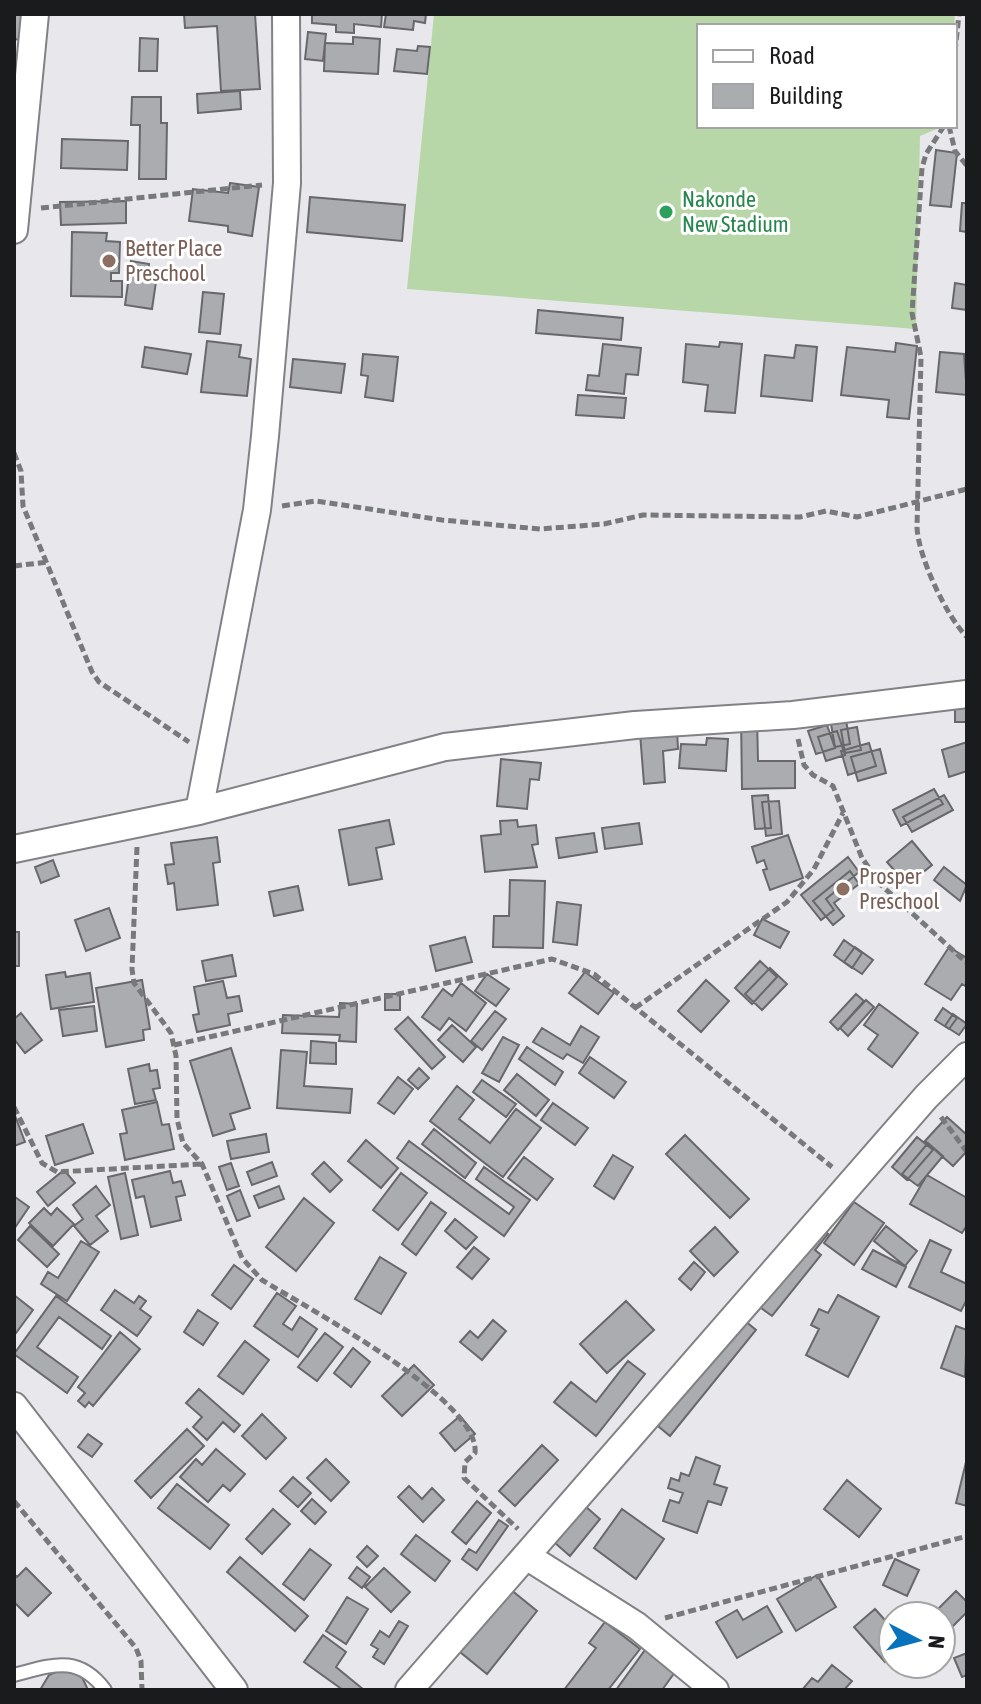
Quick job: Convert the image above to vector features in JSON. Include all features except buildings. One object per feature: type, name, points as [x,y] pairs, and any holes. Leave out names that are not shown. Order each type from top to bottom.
[{"type":"street","points":[[15,220],[35,14]]},
{"type":"street","points":[[199,811],[257,510],[287,183],[286,14]]},
{"type":"street","points":[[14,849],[138,826],[445,747],[635,725],[793,715],[967,694]]},
{"type":"street","points":[[409,1690],[926,1097],[967,1056]]},
{"type":"street","points":[[14,1406],[234,1690]]},
{"type":"street","points":[[532,1552],[637,1626],[715,1690]]},
{"type":"lane","points":[[14,1675],[68,1665],[91,1672],[105,1690]]},
{"type":"path","points":[[945,128],[926,154],[922,168],[914,284],[912,320],[921,357],[918,541],[967,637]]},
{"type":"path","points":[[947,128],[955,151],[967,166]]},
{"type":"path","points":[[15,220],[287,183]]},
{"type":"path","points":[[14,453],[21,471],[23,506],[87,661],[99,682],[210,755]]},
{"type":"path","points":[[257,510],[316,501],[442,520],[540,529],[604,524],[643,515],[800,517],[826,511],[852,517],[967,489]]},
{"type":"path","points":[[14,566],[48,562]]},
{"type":"path","points":[[793,715],[804,765],[813,775],[833,786],[862,858],[881,885],[967,963]]},
{"type":"path","points":[[635,1008],[787,902],[814,869],[844,812]]},
{"type":"path","points":[[138,826],[133,977],[166,1024],[174,1045],[179,1131],[183,1143],[202,1164],[242,1258],[252,1271],[428,1385],[474,1437],[475,1453],[465,1462],[464,1478],[532,1552]]},
{"type":"path","points":[[174,1045],[552,959],[594,974],[852,1183]]},
{"type":"path","points":[[926,1097],[967,1152]]},
{"type":"path","points":[[14,1107],[42,1163],[57,1172],[202,1164]]},
{"type":"path","points":[[14,1501],[136,1648],[141,1661],[142,1690]]},
{"type":"path","points":[[637,1626],[967,1536]]},
{"type":"green space","name":"Nakonde New Stadium","points":[[434,14],[955,14],[954,24],[697,24],[697,128],[939,128],[920,136],[916,329],[407,289]]},
{"type":"place","name":"Nakonde New Stadium","points":[[666,212]]},
{"type":"place","name":"Better Place Preschool","points":[[109,261]]},
{"type":"place","name":"Prosper Preschool","points":[[843,889]]}]
